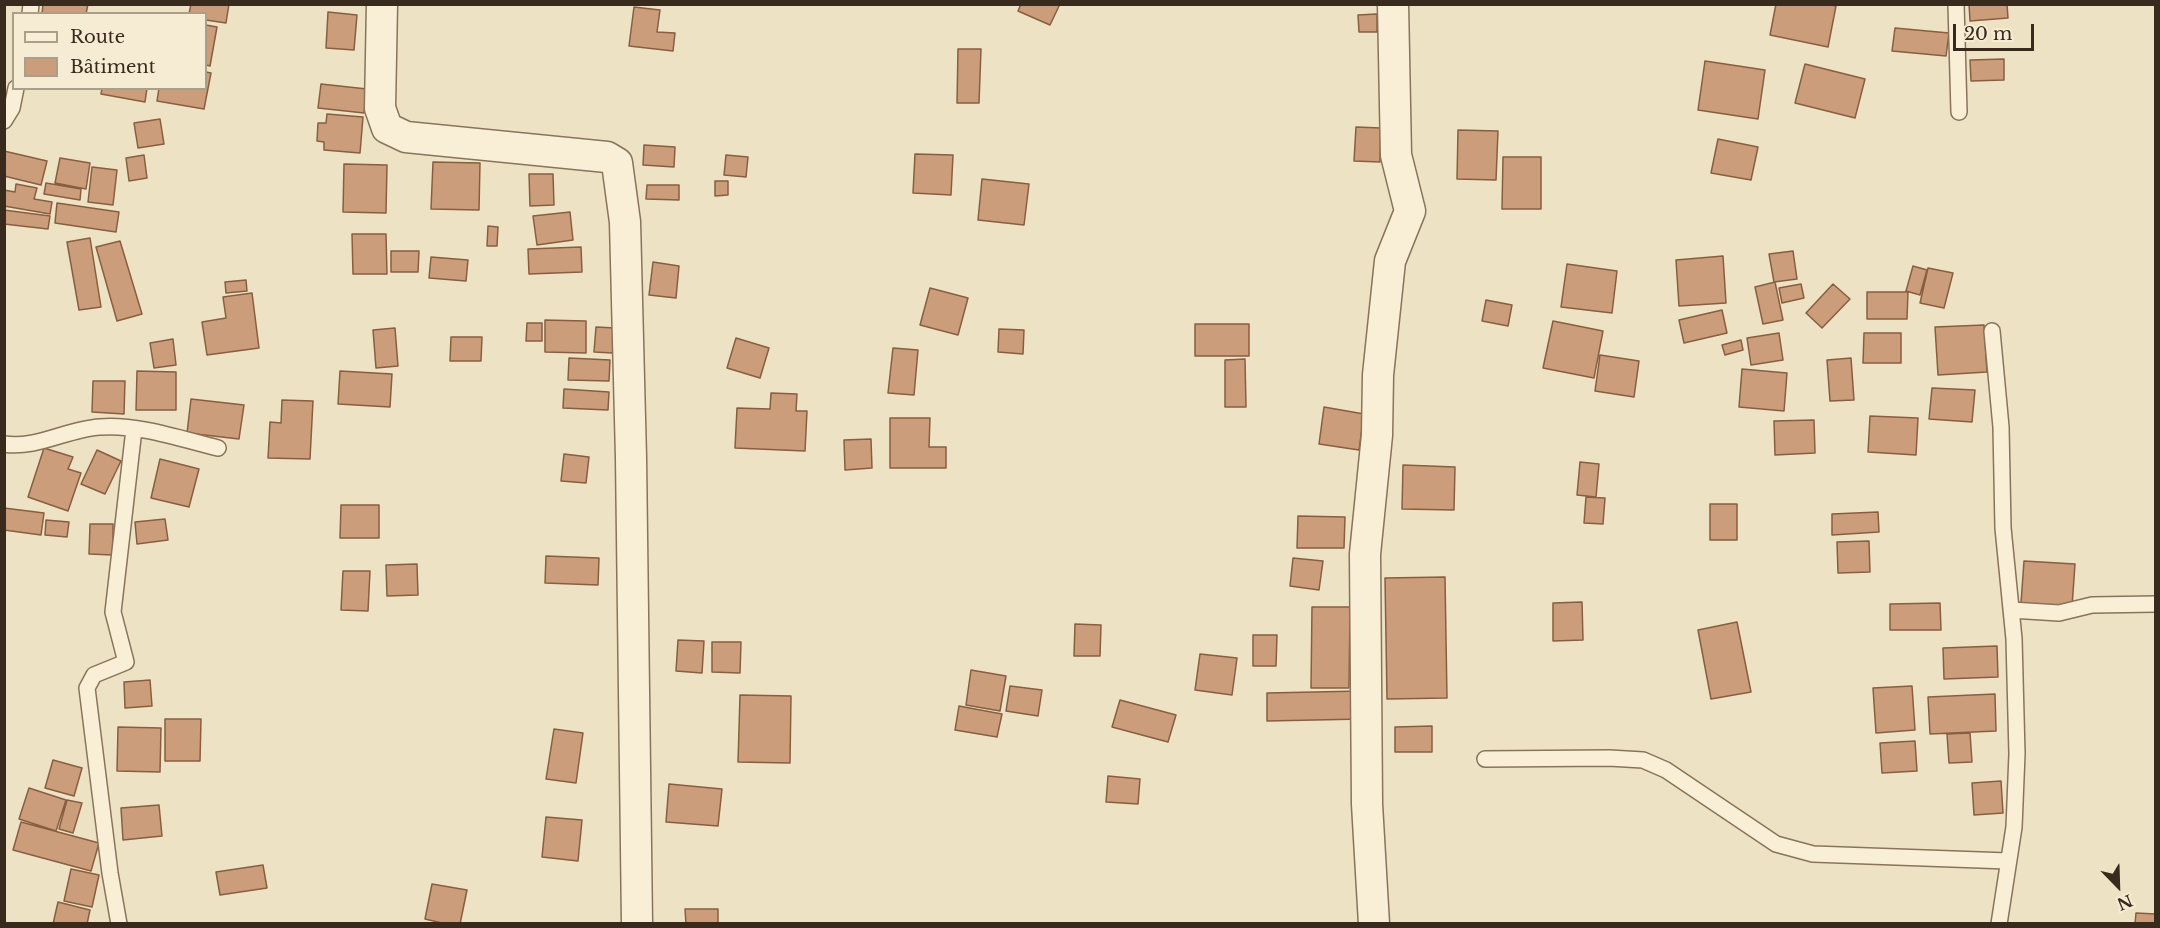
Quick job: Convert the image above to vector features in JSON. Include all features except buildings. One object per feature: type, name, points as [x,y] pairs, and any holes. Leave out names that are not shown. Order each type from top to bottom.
[{"type":"street","points":[[382,4],[380,108],[387,128],[406,136],[607,157],[617,163],[626,222],[632,458],[637,924]]},
{"type":"street","points":[[1374,924],[1367,804],[1365,554],[1377,435],[1378,375],[1390,261],[1410,211],[1396,155],[1393,4]]},
{"type":"lane","points":[[1956,4],[1959,112]]},
{"type":"lane","points":[[4,121],[12,108],[16,90]]},
{"type":"lane","points":[[1992,331],[2001,427],[2003,528],[2014,639],[2017,753],[2014,826],[1999,924]]},
{"type":"lane","points":[[4,444],[37,442],[69,432],[101,426],[134,429],[218,448]]},
{"type":"lane","points":[[119,924],[110,873],[87,688],[94,675],[126,662],[113,612],[134,429]]},
{"type":"lane","points":[[2011,610],[2059,614],[2092,605],[2156,604]]},
{"type":"lane","points":[[1485,759],[1643,760],[1665,770],[1776,844],[1814,854],[2008,861]]}]
